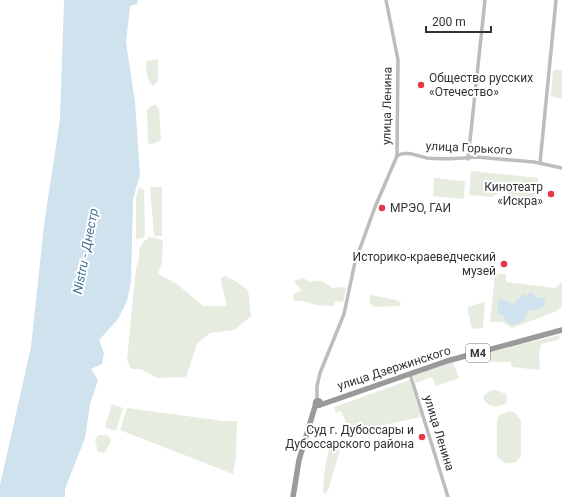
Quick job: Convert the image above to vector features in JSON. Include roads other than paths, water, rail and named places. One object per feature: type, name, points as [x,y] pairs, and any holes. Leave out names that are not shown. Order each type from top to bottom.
[{"type":"highway","name":"улица Дзержинского","points":[[319,402],[447,361],[562,330]]},
{"type":"highway","points":[[293,497],[299,460],[319,402]]},
{"type":"street","name":"улица Ленина","points":[[319,402],[320,373],[344,314],[360,248],[375,207],[397,156],[398,60],[386,0]]},
{"type":"street","points":[[468,159],[485,0]]},
{"type":"street","points":[[540,163],[556,0]]},
{"type":"street","name":"улица Горького","points":[[397,156],[403,153],[432,158],[468,159],[477,157],[540,163],[562,168]]},
{"type":"street","name":"улица Ленина","points":[[410,374],[448,497]]},
{"type":"water","name":"Nistru - Днестр","points":[[64,0],[138,0],[137,4],[130,6],[126,42],[135,102],[140,175],[133,199],[131,281],[127,301],[118,319],[99,340],[104,353],[102,364],[91,369],[98,380],[90,404],[85,438],[65,489],[65,497],[0,497],[0,485],[31,347],[44,225],[60,119]]},
{"type":"water","points":[[523,293],[526,296],[531,293],[538,298],[541,297],[545,299],[545,306],[536,310],[529,310],[526,317],[520,323],[509,324],[502,315],[497,313],[499,298],[514,304]]},
{"type":"place","name":"Общество русских «Отечество»","points":[[421,85]]},
{"type":"place","name":"Кинотеатр «Искра»","points":[[551,194]]},
{"type":"place","name":"МРЭО, ГАИ","points":[[382,208]]},
{"type":"place","name":"Историко-краеведческий музей","points":[[504,264]]},
{"type":"place","name":"Суд г. Дубоссары и Дубоссарского района","points":[[422,437]]}]
